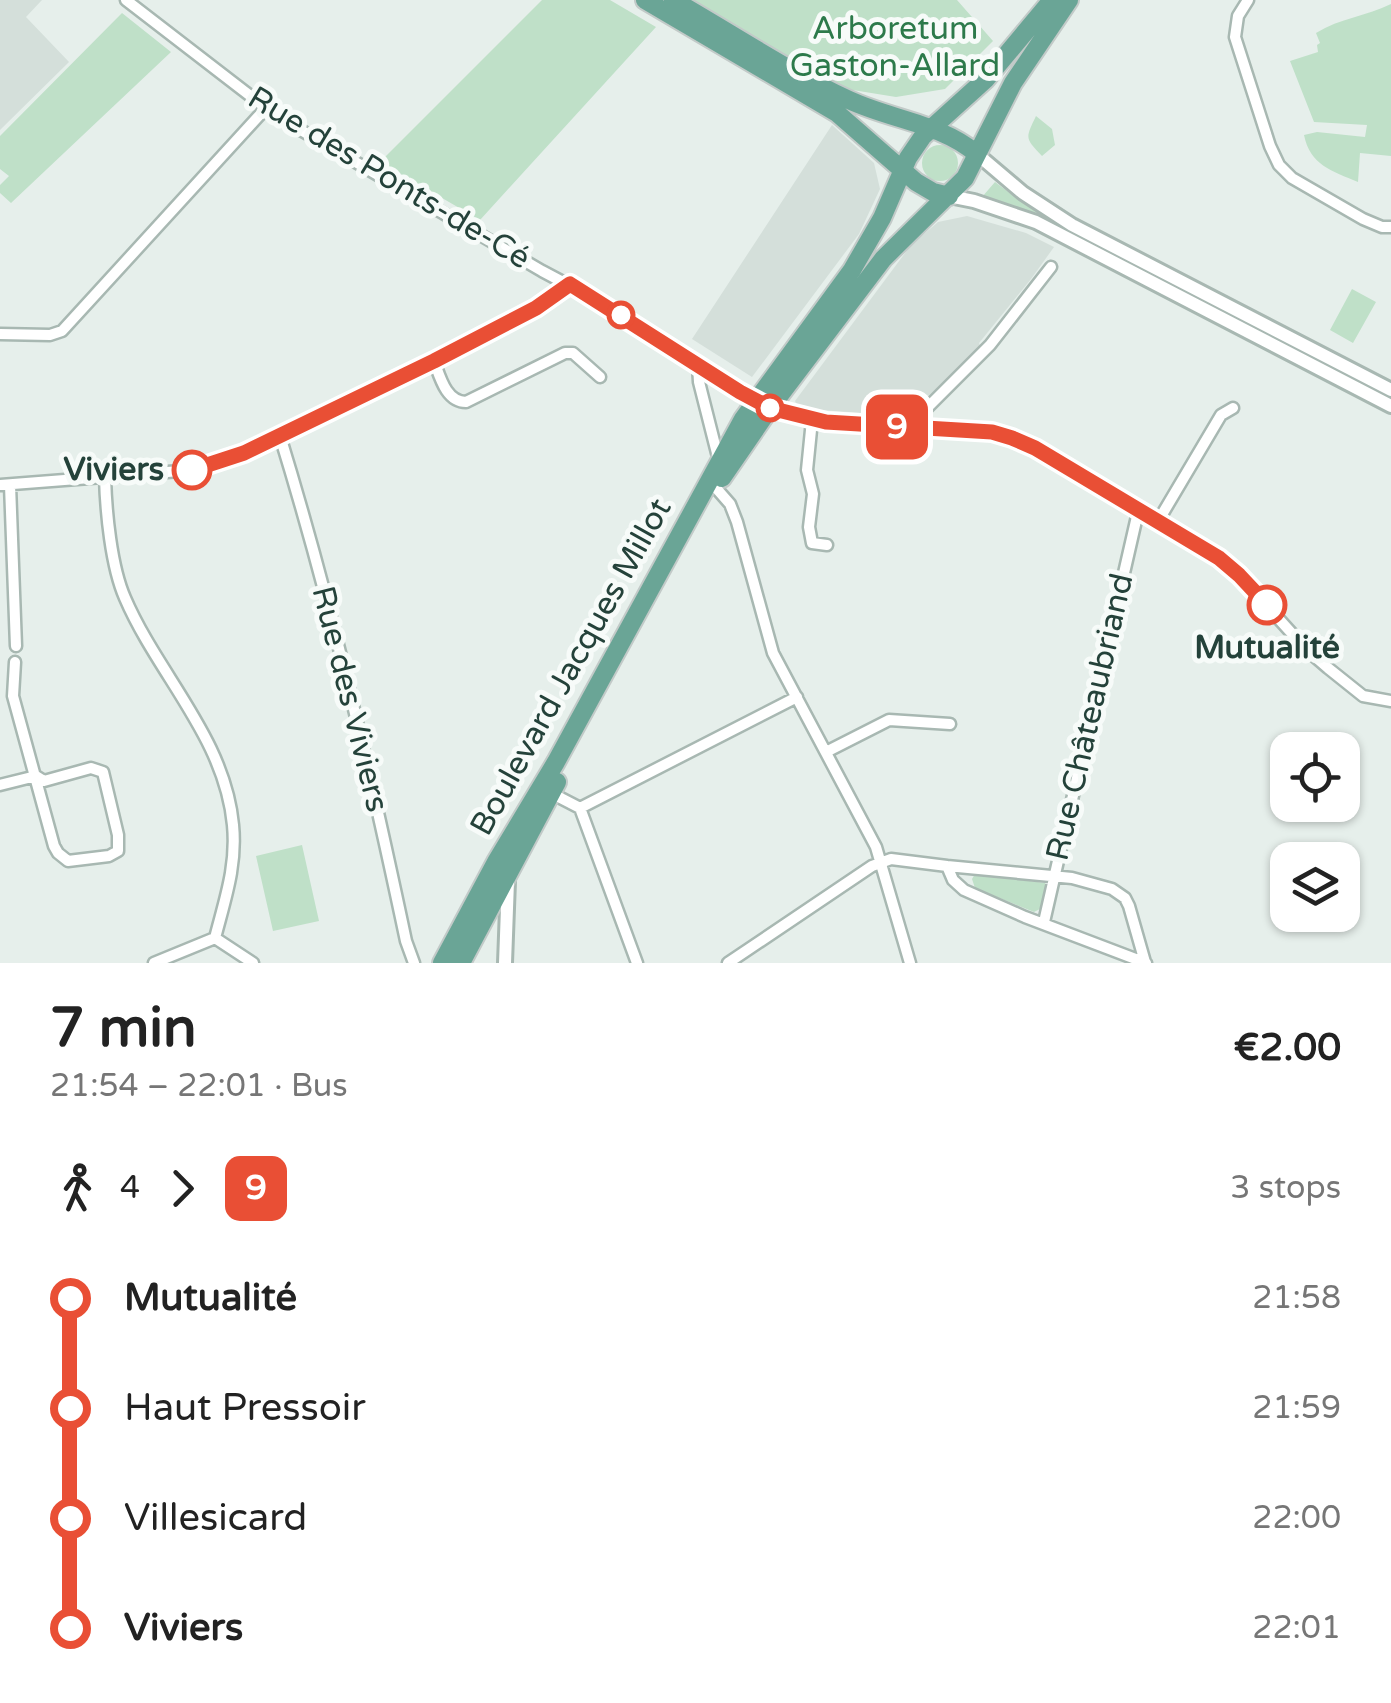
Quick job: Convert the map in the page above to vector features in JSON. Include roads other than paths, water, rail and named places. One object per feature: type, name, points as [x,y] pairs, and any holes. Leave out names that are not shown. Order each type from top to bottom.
[{"type":"main road","points":[[646,0],[837,113],[921,186],[949,196]]},
{"type":"main road","points":[[673,0],[845,98],[932,128],[959,140],[977,154]]},
{"type":"main road","points":[[763,404],[852,270],[915,147],[986,79],[1052,0]]},
{"type":"main road","points":[[763,404],[883,258],[965,178],[1012,83],[1070,0]]},
{"type":"main road","name":"Boulevard Jacques Millot","points":[[442,963],[719,462],[763,404]]},
{"type":"main road","name":"Boulevard Jacques Millot","points":[[461,963],[763,404]]},
{"type":"street","name":"Rue des Ponts-de-Cé","points":[[126,0],[299,129],[570,284],[763,404],[812,420],[992,432],[1035,448],[1231,568],[1306,649],[1356,691],[1391,701]]},
{"type":"street","points":[[1248,0],[1238,16],[1236,37],[1275,159],[1292,178],[1358,216],[1382,227],[1391,226]]},
{"type":"street","points":[[0,334],[50,335],[62,331],[266,108]]},
{"type":"street","points":[[977,154],[1023,193],[1072,224],[1391,390]]},
{"type":"street","points":[[949,196],[1036,222],[1391,406]]},
{"type":"street","points":[[919,428],[923,412],[990,346],[1051,267]]},
{"type":"street","points":[[16,646],[5,485],[208,466],[235,457],[434,361],[536,308],[570,284]]},
{"type":"street","points":[[434,361],[450,396],[457,402],[466,402],[564,352],[573,353],[600,377]]},
{"type":"street","points":[[698,365],[719,462]]},
{"type":"street","points":[[1157,523],[1221,415],[1233,408]]},
{"type":"street","points":[[812,420],[808,470],[813,494],[810,539],[812,543],[826,545]]},
{"type":"street","name":"Rue des Viviers","points":[[280,436],[318,563],[414,963]]},
{"type":"street","points":[[105,478],[117,579],[132,614],[204,735],[227,792],[233,822],[233,870],[215,938]]},
{"type":"street","points":[[716,488],[730,504],[737,522],[773,653],[876,847],[910,963]]},
{"type":"street","name":"Rue Châteaubriand","points":[[1044,922],[1138,512]]},
{"type":"street","points":[[0,785],[36,776],[44,781],[91,768],[103,772],[118,851],[109,856],[68,861],[54,846],[36,776],[12,696],[15,662]]},
{"type":"street","points":[[580,808],[797,698]]},
{"type":"street","points":[[826,752],[889,720],[950,724]]},
{"type":"street","points":[[551,793],[580,808],[637,963]]},
{"type":"street","points":[[728,963],[872,866],[891,859],[1072,878],[1112,889],[1130,906],[1146,963]]},
{"type":"street","points":[[947,866],[953,880],[964,890],[1146,963]]},
{"type":"street","name":"Boulevard Jacques Millot","points":[[505,963],[508,878]]},
{"type":"street","points":[[154,963],[215,938]]},
{"type":"street","points":[[215,938],[252,963]]},
{"type":"place","name":"Viviers","points":[[192,470]]},
{"type":"place","name":"Mutualité","points":[[1267,605]]},
{"type":"park label","name":"Arboretum Gaston-Allard","points":[[895,48]]}]
